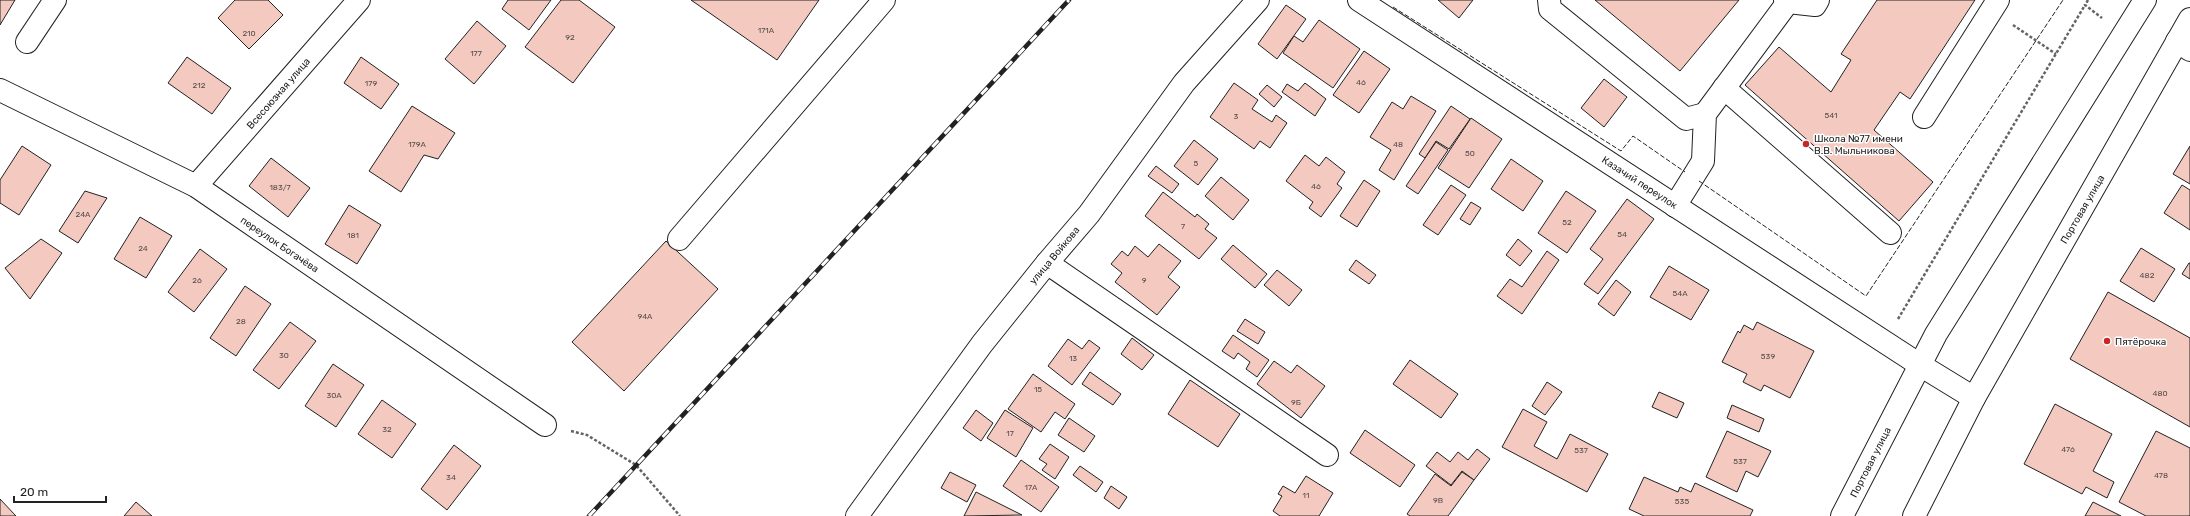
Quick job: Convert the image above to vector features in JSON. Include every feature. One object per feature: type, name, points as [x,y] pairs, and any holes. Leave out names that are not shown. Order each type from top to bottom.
[{"type":"street","points":[[27,42],[55,0]]},
{"type":"street","name":"Всесоюзная улица","points":[[196,186],[359,0]]},
{"type":"street","points":[[680,239],[884,0]]},
{"type":"street","name":"улица Войкова","points":[[856,516],[982,344],[1047,263],[1089,214],[1184,83],[1258,0]]},
{"type":"street","name":"Казачий переулок","points":[[1359,0],[1384,6],[1675,206],[1920,365]]},
{"type":"street","points":[[1549,0],[1550,9],[1686,119],[1705,114]]},
{"type":"street","points":[[1675,206],[1703,161],[1705,114],[1787,1],[1815,5],[1818,0]]},
{"type":"street","name":"Портовая улица","points":[[1842,516],[1940,328],[2145,0]]},
{"type":"street","points":[[1924,117],[1995,5]]},
{"type":"street","name":"Портовая улица","points":[[1914,516],[1974,398],[2184,45],[2190,19]]},
{"type":"street","points":[[1724,88],[1890,233]]},
{"type":"street","name":"переулок Богачёва","points":[[3,94],[196,186],[545,425]]},
{"type":"street","points":[[1047,263],[1328,455]]},
{"type":"street","points":[[1920,365],[1974,398]]},
{"type":"path","points":[[1995,5],[2056,54]]},
{"type":"path","points":[[1885,342],[2085,5]]},
{"type":"path","points":[[545,425],[587,435],[636,465],[680,516]]},
{"type":"building","points":[[0,0],[15,0],[0,25]]},
{"type":"building","points":[[235,0],[268,0],[283,15],[249,49],[218,18]]},
{"type":"building","points":[[508,0],[551,0],[529,30],[502,9]]},
{"type":"building","points":[[561,0],[579,0],[615,27],[573,83],[525,47]]},
{"type":"building","points":[[691,0],[819,0],[777,60]]},
{"type":"building","points":[[1438,0],[1473,0],[1459,18]]},
{"type":"building","points":[[1595,0],[1739,0],[1680,71]]},
{"type":"building","points":[[1877,0],[1975,0],[1910,99],[1900,92],[1874,130],[1933,182],[1899,221],[1745,85],[1779,47],[1831,92],[1851,60],[1841,54]]},
{"type":"building","points":[[1286,5],[1306,19],[1277,59],[1258,44]]},
{"type":"building","points":[[1319,20],[1360,49],[1333,88],[1283,53],[1294,36],[1303,42]]},
{"type":"building","points":[[477,21],[506,46],[474,84],[445,59]]},
{"type":"building","points":[[1364,51],[1390,69],[1359,113],[1333,95]]},
{"type":"building","points":[[187,57],[231,88],[212,114],[168,83]]},
{"type":"building","points":[[361,57],[399,84],[381,109],[344,83]]},
{"type":"building","points":[[1604,79],[1627,97],[1604,127],[1581,108]]},
{"type":"building","points":[[1234,83],[1258,100],[1252,109],[1272,122],[1276,115],[1287,123],[1270,148],[1260,141],[1254,149],[1210,117]]},
{"type":"building","points":[[1305,83],[1326,99],[1315,116],[1282,92],[1287,84],[1298,91]]},
{"type":"building","points":[[1267,85],[1282,97],[1274,107],[1259,94]]},
{"type":"building","points":[[1411,96],[1436,111],[1394,180],[1379,170],[1391,150],[1370,137],[1392,102],[1403,109]]},
{"type":"building","points":[[412,106],[455,133],[438,159],[424,155],[401,192],[369,171]]},
{"type":"building","points":[[1451,106],[1470,119],[1449,149],[1436,141],[1425,158],[1419,154]]},
{"type":"building","points":[[1471,118],[1502,139],[1469,188],[1438,168]]},
{"type":"building","points":[[1194,140],[1218,159],[1198,185],[1174,166]]},
{"type":"building","points":[[1436,142],[1448,150],[1418,194],[1406,186]]},
{"type":"building","points":[[22,146],[51,165],[19,215],[0,203],[0,180]]},
{"type":"building","points":[[2190,146],[2190,184],[2173,174]]},
{"type":"building","points":[[1305,155],[1319,166],[1326,157],[1345,172],[1337,184],[1342,188],[1321,217],[1309,208],[1313,202],[1286,181]]},
{"type":"building","points":[[271,158],[310,188],[288,217],[249,186]]},
{"type":"building","points":[[1511,159],[1543,181],[1523,211],[1491,189]]},
{"type":"building","points":[[1156,166],[1179,184],[1172,193],[1148,176]]},
{"type":"building","points":[[1221,177],[1249,200],[1233,220],[1205,196]]},
{"type":"building","points":[[1364,180],[1380,191],[1357,227],[1340,216]]},
{"type":"building","points":[[1451,185],[1466,195],[1438,235],[1423,225]]},
{"type":"building","points":[[2182,185],[2190,190],[2190,230],[2164,213]]},
{"type":"building","points":[[85,191],[107,198],[78,243],[59,231]]},
{"type":"building","points":[[1566,191],[1596,211],[1567,253],[1538,233]]},
{"type":"building","points":[[1163,192],[1195,217],[1197,214],[1209,224],[1205,229],[1217,238],[1199,259],[1145,216]]},
{"type":"building","points":[[1627,199],[1654,219],[1598,294],[1584,284],[1603,259],[1590,249]]},
{"type":"building","points":[[1471,202],[1481,208],[1470,225],[1460,219]]},
{"type":"building","points":[[349,205],[381,225],[357,264],[325,244]]},
{"type":"building","points":[[140,217],[172,236],[146,278],[114,259]]},
{"type":"building","points":[[41,239],[62,253],[30,299],[5,268]]},
{"type":"building","points":[[1518,239],[1532,251],[1520,266],[1506,255]]},
{"type":"building","points":[[666,241],[718,289],[624,391],[572,342]]},
{"type":"building","points":[[1159,244],[1181,261],[1168,277],[1180,287],[1157,315],[1115,282],[1122,273],[1111,264],[1122,251],[1128,256],[1135,246],[1148,257]]},
{"type":"building","points":[[1233,245],[1267,274],[1255,288],[1221,259]]},
{"type":"building","points":[[2141,248],[2175,269],[2154,302],[2120,281]]},
{"type":"building","points":[[200,249],[227,269],[194,312],[168,292]]},
{"type":"building","points":[[1547,251],[1559,260],[1522,314],[1497,296],[1510,279],[1522,287]]},
{"type":"building","points":[[1356,260],[1376,275],[1369,284],[1349,270]]},
{"type":"building","points":[[2190,263],[2190,279],[2182,274]]},
{"type":"building","points":[[1669,266],[1709,290],[1691,320],[1650,297]]},
{"type":"building","points":[[1277,270],[1302,290],[1289,306],[1264,285]]},
{"type":"building","points":[[1616,280],[1631,292],[1614,316],[1598,304]]},
{"type":"building","points":[[245,286],[271,304],[236,356],[210,338]]},
{"type":"building","points":[[2108,292],[2190,338],[2190,427],[2070,359]]},
{"type":"building","points":[[1245,319],[1265,332],[1258,344],[1237,331]]},
{"type":"building","points":[[290,322],[316,341],[279,389],[253,370]]},
{"type":"building","points":[[1757,322],[1814,351],[1790,398],[1764,385],[1761,391],[1743,382],[1747,374],[1722,362],[1738,331],[1740,333],[1744,325],[1753,330]]},
{"type":"building","points":[[1233,335],[1269,360],[1257,377],[1246,369],[1250,362],[1238,353],[1234,359],[1222,351]]},
{"type":"building","points":[[1132,338],[1154,355],[1142,370],[1121,354]]},
{"type":"building","points":[[1068,339],[1082,349],[1089,340],[1100,348],[1072,385],[1048,366]]},
{"type":"building","points":[[1410,360],[1458,394],[1441,418],[1393,384]]},
{"type":"building","points":[[1274,361],[1291,373],[1297,365],[1325,386],[1301,418],[1257,384]]},
{"type":"building","points":[[333,364],[364,385],[336,427],[305,406]]},
{"type":"building","points":[[1090,372],[1121,394],[1113,405],[1082,384]]},
{"type":"building","points":[[1033,374],[1075,404],[1065,419],[1055,412],[1041,432],[1008,409]]},
{"type":"building","points":[[1190,380],[1240,414],[1218,447],[1168,414]]},
{"type":"building","points":[[1547,382],[1562,392],[1545,415],[1532,406]]},
{"type":"building","points":[[1659,392],[1684,403],[1677,418],[1652,407]]},
{"type":"building","points":[[382,400],[416,424],[392,458],[358,434]]},
{"type":"building","points":[[2055,404],[2112,434],[2093,471],[2114,482],[2107,498],[2086,487],[2082,494],[2024,464]]},
{"type":"building","points":[[1732,405],[1764,419],[1759,432],[1727,418]]},
{"type":"building","points":[[1523,409],[1547,422],[1534,446],[1557,459],[1570,434],[1608,454],[1587,492],[1502,447]]},
{"type":"building","points":[[976,410],[993,423],[981,441],[963,428]]},
{"type":"building","points":[[1005,410],[1033,428],[1016,457],[987,438]]},
{"type":"building","points":[[1069,418],[1095,436],[1084,452],[1058,435]]},
{"type":"building","points":[[1365,430],[1415,465],[1400,487],[1350,453]]},
{"type":"building","points":[[1727,431],[1771,451],[1758,477],[1746,471],[1737,492],[1706,477]]},
{"type":"building","points":[[2156,431],[2190,448],[2190,516],[2146,516],[2119,502]]},
{"type":"building","points":[[1050,444],[1069,457],[1055,479],[1042,470],[1047,464],[1039,459]]},
{"type":"building","points":[[454,445],[481,466],[447,510],[421,489]]},
{"type":"building","points":[[1477,449],[1490,459],[1474,480],[1462,471],[1451,485],[1426,466],[1437,452],[1450,462],[1458,452],[1468,460]]},
{"type":"building","points":[[1021,460],[1059,487],[1041,512],[1003,486]]},
{"type":"building","points":[[1080,466],[1103,482],[1096,492],[1073,475]]},
{"type":"building","points":[[950,472],[976,485],[967,502],[941,488]]},
{"type":"building","points":[[1462,472],[1474,480],[1448,516],[1410,516],[1407,514],[1435,474],[1451,486]]},
{"type":"building","points":[[1306,476],[1333,493],[1319,516],[1280,516],[1273,511],[1282,496],[1278,494],[1283,486],[1295,493]]},
{"type":"building","points":[[1644,477],[1678,492],[1680,487],[1691,492],[1695,483],[1753,510],[1750,516],[1644,516],[1629,509]]},
{"type":"building","points":[[1111,486],[1127,497],[1119,509],[1104,498]]},
{"type":"building","points":[[976,492],[1022,515],[964,516]]},
{"type":"building","points":[[0,499],[16,516],[0,516]]},
{"type":"building","points":[[136,502],[152,516],[124,516]]},
{"type":"building","points":[[2093,502],[2121,516],[2085,516]]},
{"type":"railway","points":[[589,516],[1069,0]]},
{"type":"fence","points":[[1699,181],[1866,296],[2063,0]]},
{"type":"fence","points":[[1393,7],[1621,151],[1633,136],[1685,172]]},
{"type":"place","name":"Школа №77 имени В.В. Мыльникова","points":[[1806,144]]},
{"type":"place","name":"Пятёрочка","points":[[2107,341]]}]
